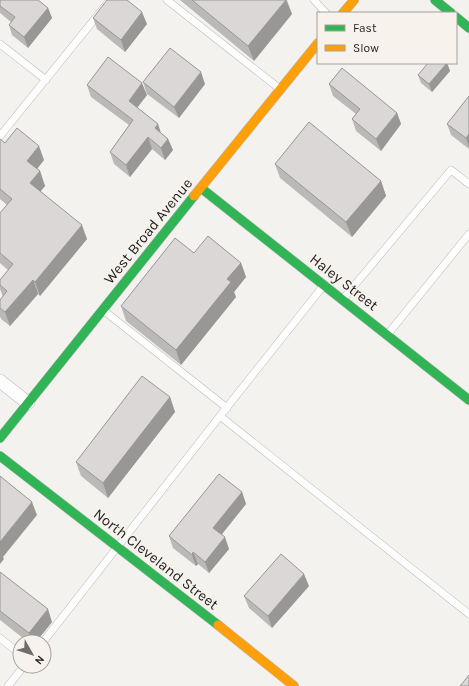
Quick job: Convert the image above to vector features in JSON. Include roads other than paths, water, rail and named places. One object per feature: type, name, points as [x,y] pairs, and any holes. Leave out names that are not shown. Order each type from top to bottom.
[{"type":"street","points":[[344,12],[354,0]]},
{"type":"street","points":[[435,0],[450,12]]},
{"type":"street","points":[[457,18],[469,28]]},
{"type":"street","name":"West Broad Avenue","points":[[0,438],[317,44]]},
{"type":"street","name":"Haley Street","points":[[201,188],[388,334],[469,400]]},
{"type":"street","points":[[0,381],[28,403]]},
{"type":"street","name":"North Cleveland Street","points":[[0,456],[294,686]]},
{"type":"lane","points":[[0,136],[110,0]]},
{"type":"lane","points":[[167,0],[280,89]]},
{"type":"lane","points":[[314,0],[325,12]]},
{"type":"lane","points":[[0,44],[46,80]]},
{"type":"lane","points":[[343,299],[451,170],[469,183]]},
{"type":"lane","points":[[388,334],[469,234]]},
{"type":"lane","points":[[49,634],[324,285]]},
{"type":"lane","points":[[103,310],[227,408]]},
{"type":"lane","points":[[220,416],[469,614]]},
{"type":"lane","points":[[0,638],[12,648]]},
{"type":"lane","points":[[8,686],[18,674]]}]
